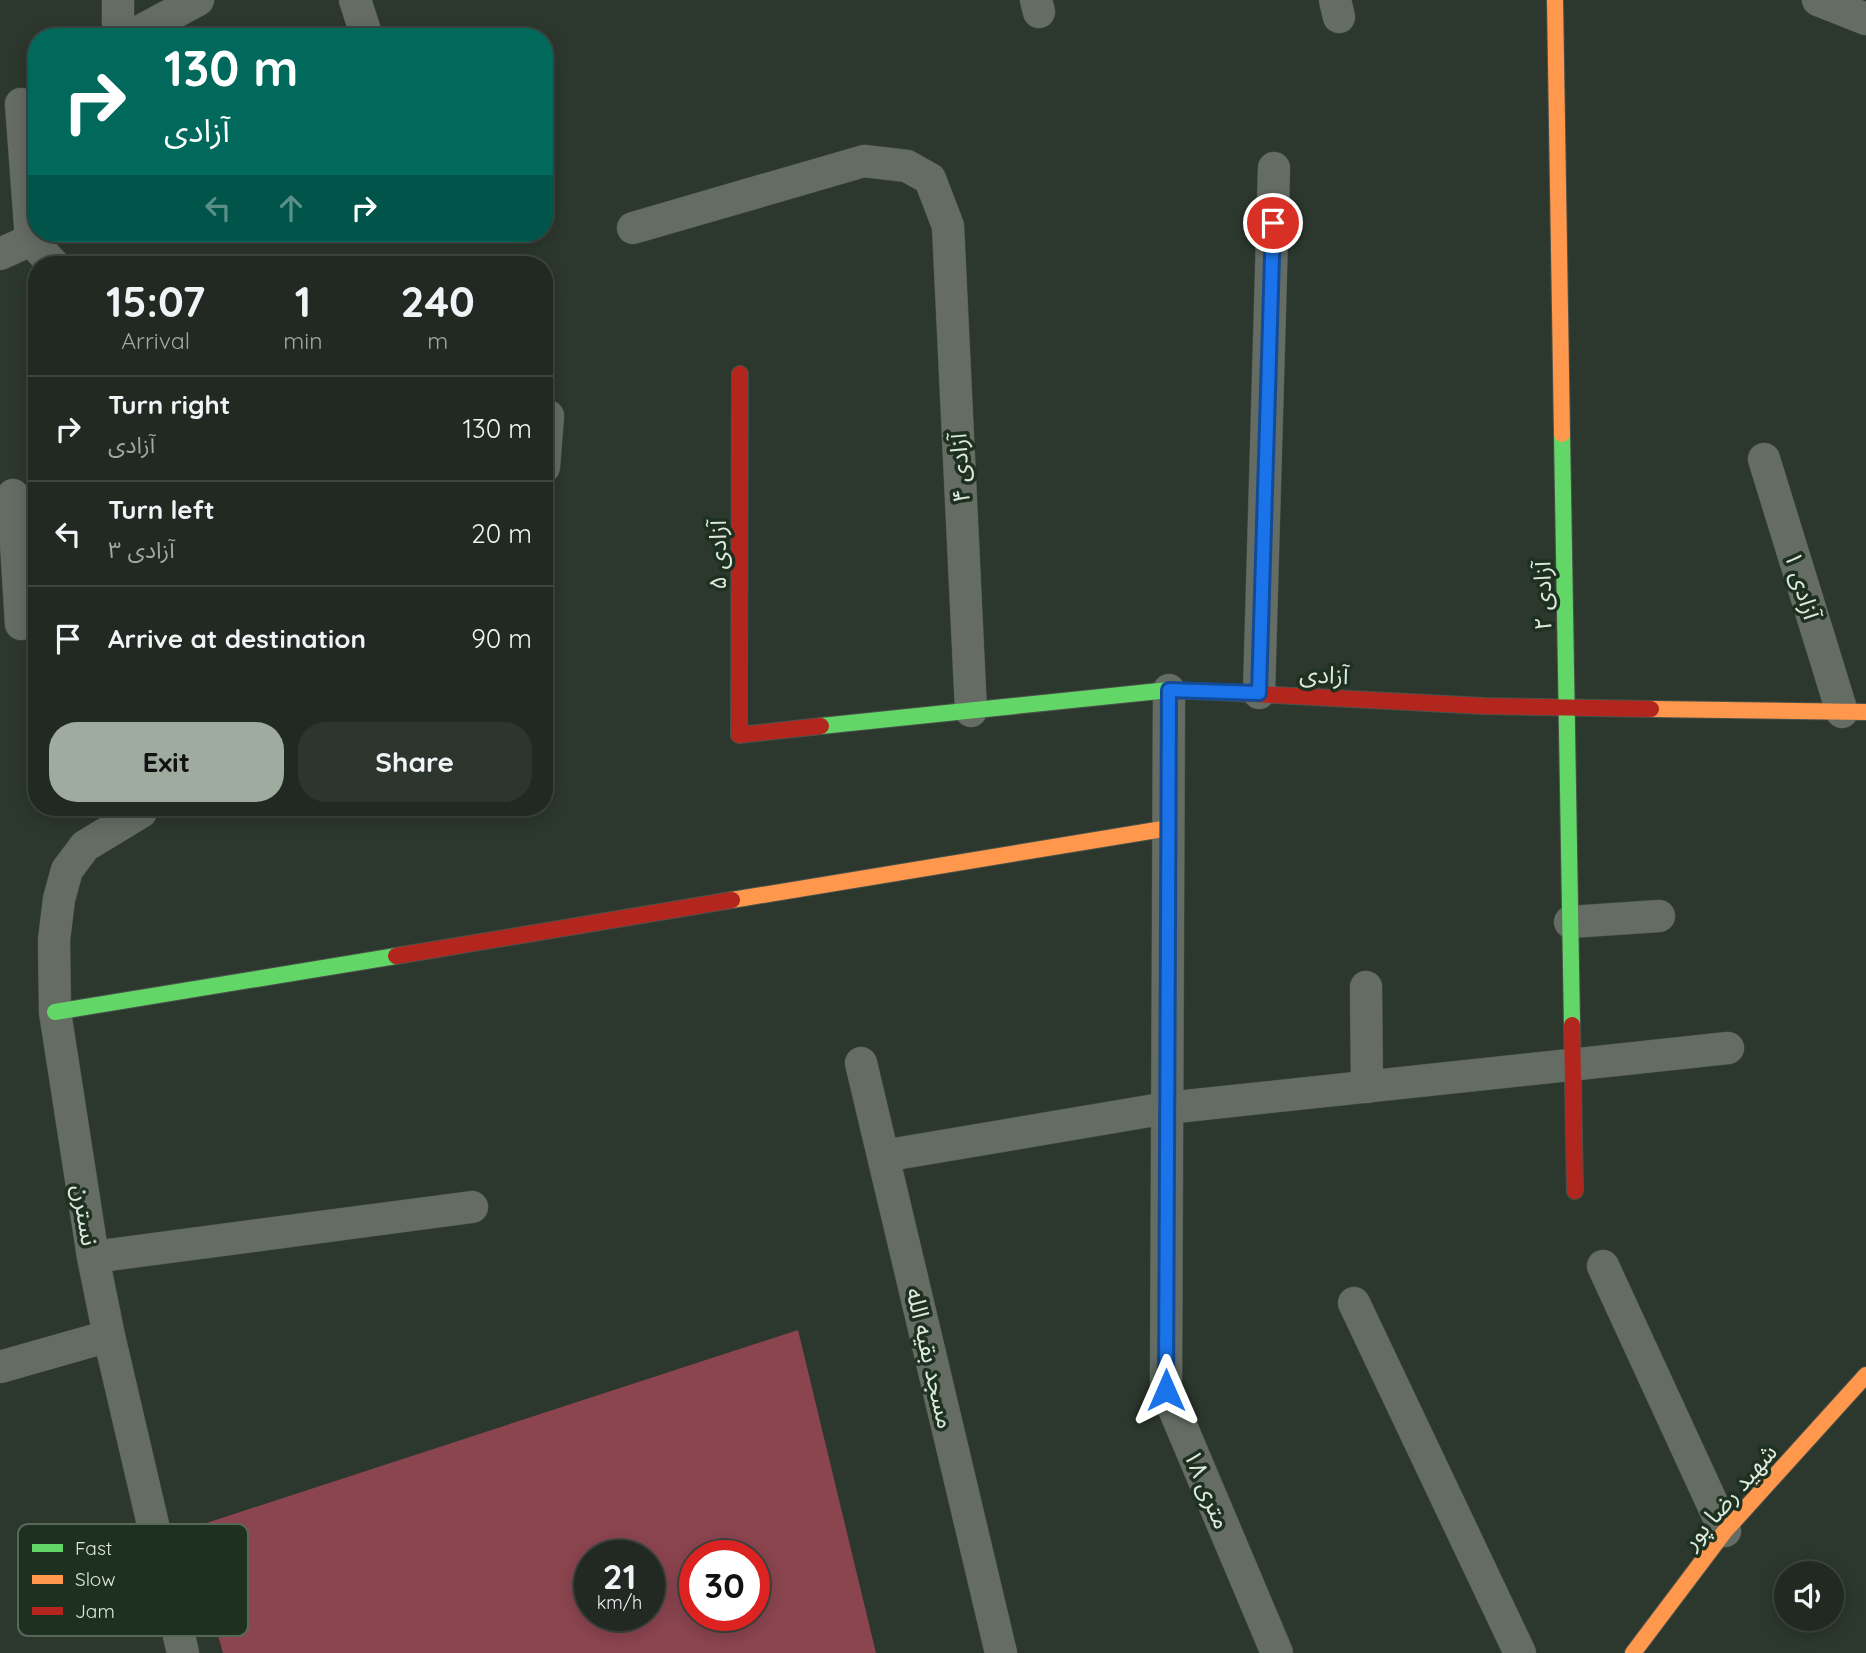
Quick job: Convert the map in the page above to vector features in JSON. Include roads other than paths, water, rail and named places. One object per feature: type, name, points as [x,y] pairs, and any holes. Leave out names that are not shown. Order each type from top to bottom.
[{"type":"street","points":[[118,0],[118,28]]},
{"type":"street","points":[[146,28],[198,0]]},
{"type":"street","points":[[355,0],[364,28]]},
{"type":"street","name":"آزادی ۲","points":[[1555,0],[1575,1191]]},
{"type":"street","points":[[1818,0],[1866,16]]},
{"type":"street","points":[[1862,0],[1866,16]]},
{"type":"street","points":[[19,102],[28,206]]},
{"type":"street","name":"آزادی ۴","points":[[633,228],[864,161],[907,166],[930,179],[948,226],[971,711]]},
{"type":"street","points":[[1259,693],[1274,168]]},
{"type":"street","points":[[0,254],[28,241]]},
{"type":"street","points":[[33,242],[46,256]]},
{"type":"street","name":"آزادی ۵","points":[[739,735],[740,374]]},
{"type":"street","name":"آزادی ۱","points":[[1764,459],[1854,712]]},
{"type":"street","points":[[13,495],[19,624]]},
{"type":"street","name":"آزادی","points":[[739,735],[1169,690],[1485,706],[1854,712]]},
{"type":"street","name":"۱۸ متری","points":[[1169,690],[1166,1390],[1277,1653]]},
{"type":"street","name":"نسترن","points":[[134,816],[85,846],[67,870],[54,940],[54,1012],[108,1336],[152,1524]]},
{"type":"street","points":[[54,1012],[1169,828]]},
{"type":"street","points":[[1570,922],[1659,916]]},
{"type":"street","points":[[1366,987],[1367,1087]]},
{"type":"street","points":[[883,1156],[1167,1108],[1728,1048]]},
{"type":"street","name":"مسجد بقیه الله","points":[[861,1063],[1001,1653]]},
{"type":"street","points":[[93,1257],[472,1207]]},
{"type":"street","points":[[1604,1266],[1725,1531]]},
{"type":"street","points":[[1354,1303],[1520,1653]]},
{"type":"street","points":[[0,1367],[108,1336]]},
{"type":"street","name":"شهید رضا پور","points":[[1633,1653],[1725,1531],[1866,1375]]}]
